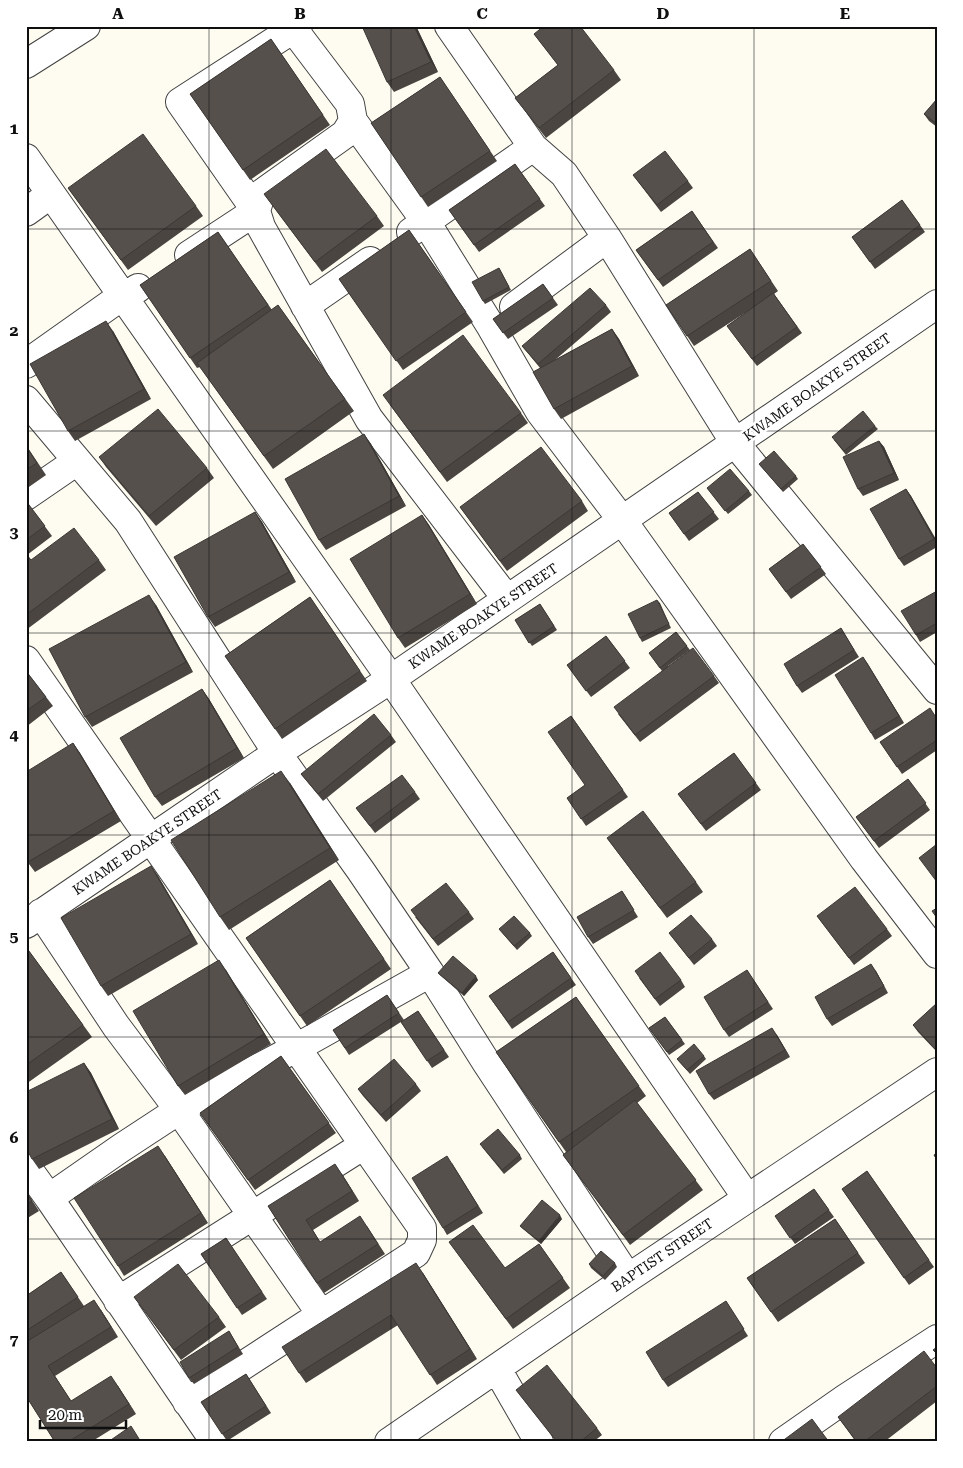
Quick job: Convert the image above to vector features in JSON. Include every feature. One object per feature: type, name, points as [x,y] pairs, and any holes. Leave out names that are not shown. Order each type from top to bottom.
[{"type":"street","points":[[26,64],[86,26]]},
{"type":"street","points":[[449,26],[533,147],[564,174],[607,238],[735,443],[937,690]]},
{"type":"street","points":[[507,599],[369,418],[261,227],[256,211],[180,102],[294,27],[350,104],[353,121],[426,222],[490,325],[540,412],[622,520],[858,851],[937,954]]},
{"type":"street","points":[[26,364],[122,296],[127,295],[256,211],[261,194],[345,134],[353,121]]},
{"type":"street","points":[[306,306],[533,147]]},
{"type":"street","points":[[26,158],[390,680],[747,1198]]},
{"type":"street","points":[[26,212],[51,194]]},
{"type":"street","points":[[490,325],[607,238]]},
{"type":"street","name":"KWAME BOAKYE STREET","points":[[34,918],[277,753],[390,680],[937,304]]},
{"type":"street","points":[[26,400],[128,521],[277,753],[361,871],[430,973],[628,1278]]},
{"type":"street","points":[[26,496],[77,461]]},
{"type":"street","points":[[26,660],[422,1228],[422,1240],[416,1254],[187,1402]]},
{"type":"street","points":[[34,918],[179,1110],[321,1314]]},
{"type":"street","points":[[49,1198],[179,1110],[296,1048],[430,973]]},
{"type":"street","name":"BAPTIST STREET","points":[[389,1442],[628,1278],[937,1072]]},
{"type":"street","points":[[118,1301],[364,1145]]},
{"type":"street","points":[[26,1166],[215,1442]]},
{"type":"street","points":[[783,1442],[846,1398],[937,1339]]},
{"type":"street","points":[[496,1369],[539,1442]]},
{"type":"building","points":[[362,26],[414,26],[431,62],[387,82]]},
{"type":"building","points":[[544,26],[580,26],[614,70],[539,128],[515,98],[558,65],[534,34]]},
{"type":"building","points":[[271,39],[323,115],[243,170],[190,94]]},
{"type":"building","points":[[440,77],[490,151],[421,197],[371,123]]},
{"type":"building","points":[[937,99],[937,124],[924,114]]},
{"type":"building","points":[[143,134],[196,206],[121,260],[68,188]]},
{"type":"building","points":[[326,149],[377,216],[315,262],[264,194]]},
{"type":"building","points":[[665,151],[688,181],[657,205],[633,175]]},
{"type":"building","points":[[515,164],[540,199],[474,245],[449,210]]},
{"type":"building","points":[[902,200],[920,225],[870,262],[852,237]]},
{"type":"building","points":[[692,211],[713,242],[658,280],[636,250]]},
{"type":"building","points":[[409,230],[466,312],[396,361],[339,279]]},
{"type":"building","points":[[218,232],[268,305],[190,358],[140,285]]},
{"type":"building","points":[[750,249],[771,281],[687,336],[666,305]]},
{"type":"building","points":[[499,268],[509,287],[483,301],[472,282]]},
{"type":"building","points":[[543,284],[553,298],[503,333],[493,319]]},
{"type":"building","points":[[590,288],[606,305],[538,364],[522,346]]},
{"type":"building","points":[[773,293],[797,327],[752,359],[727,326]]},
{"type":"building","points":[[278,305],[345,399],[264,456],[197,363]]},
{"type":"building","points":[[106,321],[144,389],[68,431],[30,364]]},
{"type":"building","points":[[612,329],[632,366],[554,409],[533,372]]},
{"type":"building","points":[[463,335],[521,413],[440,472],[383,395]]},
{"type":"building","points":[[158,409],[207,468],[149,516],[99,457]]},
{"type":"building","points":[[863,411],[875,426],[844,451],[832,437]]},
{"type":"building","points":[[364,434],[399,496],[319,540],[285,479]]},
{"type":"building","points":[[879,441],[894,473],[858,489],[843,457]]},
{"type":"building","points":[[26,446],[37,463],[26,470]]},
{"type":"building","points":[[541,447],[582,501],[500,561],[460,507]]},
{"type":"building","points":[[774,451],[796,476],[781,489],[759,464]]},
{"type":"building","points":[[730,469],[749,491],[725,511],[707,488]]},
{"type":"building","points":[[906,489],[934,539],[899,559],[870,509]]},
{"type":"building","points":[[698,492],[714,512],[684,534],[669,513]]},
{"type":"building","points":[[26,501],[45,526],[26,540]]},
{"type":"building","points":[[255,512],[289,572],[208,617],[174,557]]},
{"type":"building","points":[[422,515],[470,594],[398,638],[350,559]]},
{"type":"building","points":[[74,528],[99,560],[26,615],[26,554],[31,560]]},
{"type":"building","points":[[803,544],[821,567],[786,592],[769,569]]},
{"type":"building","points":[[937,591],[937,623],[916,635],[901,611]]},
{"type":"building","points":[[149,595],[186,662],[85,717],[49,649]]},
{"type":"building","points":[[310,597],[360,671],[275,729],[225,656]]},
{"type":"building","points":[[657,600],[669,624],[640,638],[628,614]]},
{"type":"building","points":[[540,604],[554,626],[529,643],[515,620]]},
{"type":"building","points":[[841,628],[854,650],[797,686],[784,664]]},
{"type":"building","points":[[676,632],[687,646],[660,668],[649,653]]},
{"type":"building","points":[[606,636],[625,661],[586,691],[567,665]]},
{"type":"building","points":[[693,648],[714,676],[635,735],[614,707]]},
{"type":"building","points":[[863,657],[899,716],[871,733],[835,675]]},
{"type":"building","points":[[26,671],[46,697],[26,711]]},
{"type":"building","points":[[202,689],[237,748],[155,797],[120,738]]},
{"type":"building","points":[[930,708],[937,719],[937,740],[897,767],[880,742]]},
{"type":"building","points":[[374,714],[391,735],[318,794],[301,774]]},
{"type":"building","points":[[571,716],[623,790],[581,819],[567,798],[585,785],[548,732]]},
{"type":"building","points":[[73,743],[114,811],[28,862],[26,860],[26,772]]},
{"type":"building","points":[[734,753],[756,783],[701,824],[678,794]]},
{"type":"building","points":[[281,771],[330,848],[220,917],[171,840]]},
{"type":"building","points":[[402,775],[415,792],[370,826],[356,808]]},
{"type":"building","points":[[908,779],[926,803],[874,841],[856,817]]},
{"type":"building","points":[[643,811],[696,882],[660,908],[607,838]]},
{"type":"building","points":[[937,844],[937,882],[919,858]]},
{"type":"building","points":[[151,866],[191,934],[101,986],[61,918]]},
{"type":"building","points":[[330,880],[384,959],[300,1016],[246,938]]},
{"type":"building","points":[[446,883],[469,912],[433,939],[411,910]]},
{"type":"building","points":[[855,887],[887,929],[849,958],[817,916]]},
{"type":"building","points":[[622,891],[634,910],[588,937],[577,917]]},
{"type":"building","points":[[937,908],[937,918],[932,911]]},
{"type":"building","points":[[691,915],[712,939],[689,958],[669,933]]},
{"type":"building","points":[[514,916],[530,933],[514,946],[499,929]]},
{"type":"building","points":[[26,947],[83,1025],[26,1065]]},
{"type":"building","points":[[553,952],[571,978],[508,1022],[489,996]]},
{"type":"building","points":[[660,952],[681,980],[655,999],[635,971]]},
{"type":"building","points":[[453,956],[476,976],[462,993],[438,973]]},
{"type":"building","points":[[219,960],[264,1034],[178,1086],[133,1011]]},
{"type":"building","points":[[871,964],[884,986],[827,1019],[815,997]]},
{"type":"building","points":[[747,970],[768,1002],[724,1030],[704,997]]},
{"type":"building","points":[[387,995],[399,1013],[345,1048],[333,1030]]},
{"type":"building","points":[[576,997],[639,1086],[559,1142],[496,1052]]},
{"type":"building","points":[[937,1003],[937,1047],[935,1049],[913,1025]]},
{"type":"building","points":[[418,1011],[444,1050],[427,1061],[401,1022]]},
{"type":"building","points":[[665,1017],[682,1040],[667,1052],[649,1028]]},
{"type":"building","points":[[772,1028],[785,1050],[709,1094],[696,1071]]},
{"type":"building","points":[[694,1044],[704,1056],[687,1070],[677,1059]]},
{"type":"building","points":[[281,1056],[329,1123],[248,1180],[200,1113]]},
{"type":"building","points":[[394,1059],[416,1084],[381,1115],[358,1089]]},
{"type":"building","points":[[84,1063],[112,1119],[32,1159],[26,1148],[26,1092]]},
{"type":"building","points":[[635,1100],[696,1180],[623,1235],[563,1155]]},
{"type":"building","points":[[498,1129],[520,1155],[502,1170],[480,1144]]},
{"type":"building","points":[[158,1146],[201,1213],[118,1266],[74,1198]]},
{"type":"building","points":[[447,1156],[478,1206],[443,1228],[412,1178]]},
{"type":"building","points":[[335,1164],[352,1191],[306,1220],[320,1242],[360,1216],[378,1244],[317,1283],[268,1206]]},
{"type":"building","points":[[867,1171],[929,1260],[904,1278],[842,1189]]},
{"type":"building","points":[[814,1189],[829,1210],[790,1238],[775,1216]]},
{"type":"building","points":[[26,1192],[32,1201],[26,1205]]},
{"type":"building","points":[[542,1200],[560,1215],[539,1241],[520,1226]]},
{"type":"building","points":[[835,1219],[858,1253],[771,1312],[747,1278]]},
{"type":"building","points":[[473,1225],[505,1268],[539,1244],[563,1278],[506,1319],[449,1242]]},
{"type":"building","points":[[226,1238],[262,1292],[237,1308],[201,1254]]},
{"type":"building","points":[[601,1251],[615,1263],[603,1276],[589,1264]]},
{"type":"building","points":[[416,1263],[470,1349],[430,1375],[391,1315],[299,1373],[282,1347]]},
{"type":"building","points":[[178,1264],[219,1317],[174,1350],[134,1297]]},
{"type":"building","points":[[61,1272],[78,1297],[26,1331],[26,1296]]},
{"type":"building","points":[[94,1300],[111,1327],[48,1366],[71,1401],[111,1376],[129,1404],[68,1442],[55,1442],[26,1396],[26,1342]]},
{"type":"building","points":[[726,1301],[744,1329],[663,1380],[646,1352]]},
{"type":"building","points":[[229,1331],[238,1347],[189,1378],[180,1362]]},
{"type":"building","points":[[924,1351],[937,1368],[937,1386],[864,1442],[857,1442],[838,1417]]},
{"type":"building","points":[[547,1365],[597,1428],[580,1442],[557,1442],[516,1390]]},
{"type":"building","points":[[246,1374],[266,1406],[222,1434],[201,1402]]},
{"type":"building","points":[[812,1419],[829,1442],[781,1442]]},
{"type":"building","points":[[131,1426],[141,1442],[108,1442]]}]
